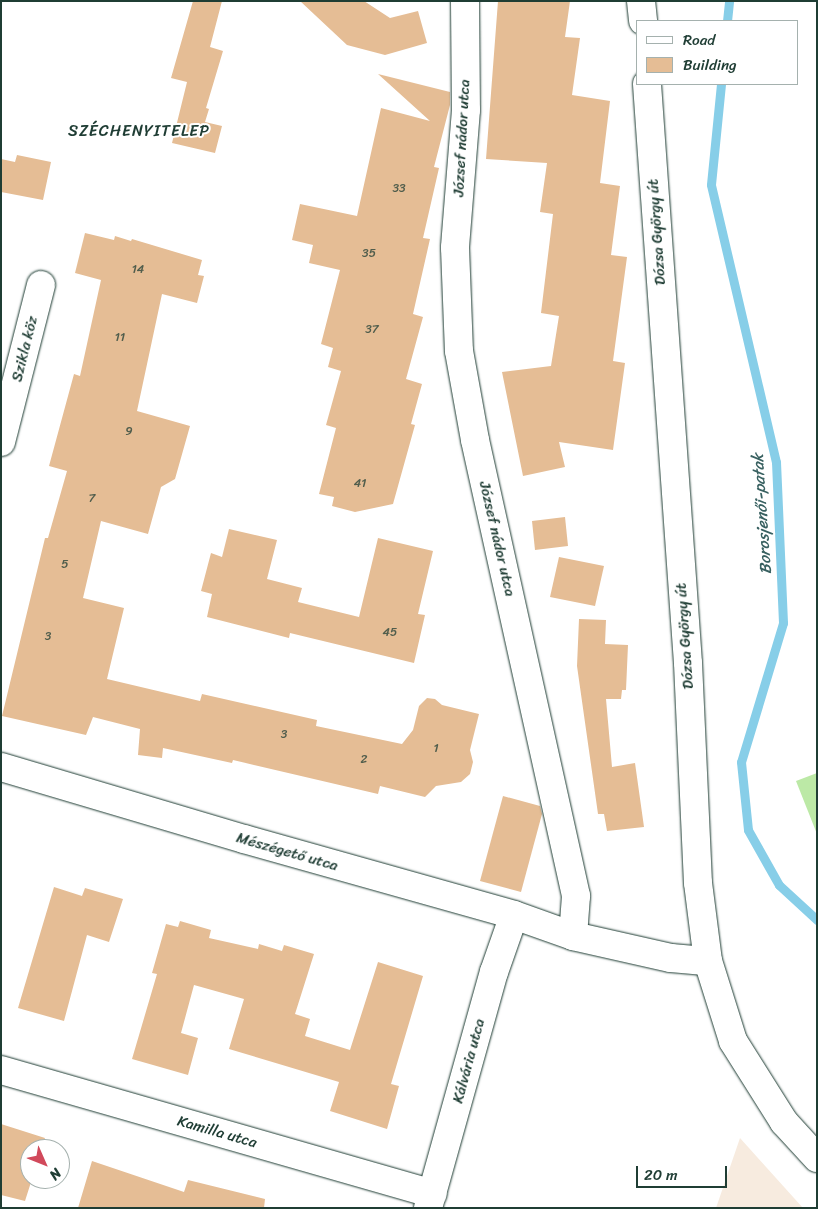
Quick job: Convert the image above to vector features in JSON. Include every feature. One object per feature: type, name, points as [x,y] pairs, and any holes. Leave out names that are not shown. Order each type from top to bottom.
[{"type":"street","name":"József nádor utca","points":[[465,1],[466,110],[455,248],[458,351],[475,440],[576,896],[573,936]]},
{"type":"street","points":[[641,1],[643,20]]},
{"type":"street","name":"Dózsa György út","points":[[647,85],[688,663],[698,883],[708,961],[733,1041],[784,1122],[817,1158]]},
{"type":"street","name":"Szikla köz","points":[[1,442],[41,285]]},
{"type":"street","name":"Mészégető utca","points":[[1,767],[244,840],[514,915],[573,936]]},
{"type":"street","name":"Kálvária utca","points":[[430,1201],[494,972],[514,915]]},
{"type":"street","points":[[573,936],[671,958],[708,961]]},
{"type":"street","name":"Kamilla utca","points":[[1,1070],[430,1201]]},
{"type":"shaded area","points":[[740,1138],[803,1208],[716,1208]]},
{"type":"green space","points":[[817,773],[817,834],[796,781]]},
{"type":"building","points":[[193,1],[222,1],[210,47],[223,51],[206,108],[209,109],[205,122],[222,126],[215,153],[172,143],[187,82],[171,78]]},
{"type":"building","points":[[300,1],[364,1],[390,18],[418,11],[427,43],[385,55],[347,45]]},
{"type":"building","points":[[498,1],[570,1],[565,37],[580,38],[572,95],[610,101],[600,183],[620,186],[611,255],[627,257],[613,361],[625,363],[613,450],[559,442],[565,467],[523,476],[502,372],[551,366],[559,316],[541,313],[553,214],[540,212],[547,163],[486,159]]},
{"type":"building","points":[[378,74],[450,92],[450,105],[434,167],[439,168],[423,238],[430,239],[413,314],[423,317],[406,379],[422,384],[411,424],[415,425],[393,504],[355,512],[332,506],[334,497],[319,494],[336,428],[326,425],[341,371],[328,367],[333,348],[321,344],[340,270],[309,263],[313,245],[292,240],[300,204],[357,216],[381,108],[430,121]]},
{"type":"building","points":[[17,155],[51,162],[43,200],[1,192],[1,159],[15,162]]},
{"type":"building","points":[[85,233],[114,240],[115,236],[131,241],[132,239],[202,260],[198,275],[204,276],[197,303],[162,294],[137,411],[190,426],[175,479],[161,487],[148,534],[101,521],[83,598],[124,608],[107,679],[200,701],[202,694],[317,720],[316,726],[402,744],[413,730],[419,706],[427,698],[435,699],[442,705],[479,714],[470,750],[473,762],[470,774],[461,782],[436,786],[425,797],[380,786],[378,794],[233,760],[232,763],[163,748],[162,758],[138,755],[140,729],[93,717],[86,735],[2,716],[45,538],[48,538],[67,471],[49,466],[74,374],[80,376],[101,280],[75,273]]},
{"type":"building","points":[[565,517],[568,546],[535,550],[532,521]]},
{"type":"building","points":[[229,529],[277,540],[267,579],[302,588],[298,602],[359,617],[378,538],[433,551],[418,614],[425,615],[414,663],[290,633],[289,638],[207,617],[212,594],[201,591],[211,553],[222,557]]},
{"type":"building","points":[[559,557],[604,566],[595,606],[550,597]]},
{"type":"building","points":[[579,619],[606,620],[605,644],[628,645],[626,690],[622,690],[621,699],[606,699],[612,767],[635,763],[644,827],[607,831],[604,814],[598,814],[577,666]]},
{"type":"building","points":[[503,796],[540,806],[542,814],[521,892],[480,881]]},
{"type":"building","points":[[54,887],[82,896],[85,888],[123,899],[109,942],[87,935],[64,1021],[18,1008]]},
{"type":"building","points":[[180,921],[211,930],[209,938],[258,949],[259,944],[282,951],[284,945],[314,954],[295,1014],[310,1019],[305,1036],[350,1050],[378,962],[423,976],[391,1084],[399,1086],[387,1129],[330,1111],[339,1082],[229,1049],[244,999],[194,985],[181,1033],[198,1038],[188,1075],[132,1059],[157,974],[152,973],[166,924],[178,927]]},
{"type":"building","points":[[1,1124],[45,1138],[20,1139],[20,1189],[29,1189],[25,1201],[1,1195]]},
{"type":"building","points":[[92,1161],[184,1192],[188,1180],[265,1199],[264,1208],[78,1208]]},
{"type":"waterway","name":"Borosjenői-patak","points":[[727,20],[729,1]]},
{"type":"waterway","name":"Borosjenői-patak","points":[[721,85],[711,185],[776,462],[783,623],[741,762],[748,830],[779,885],[817,920]]},
{"type":"district","name":"SZÉCHENYITELEP","points":[[139,131]]}]
